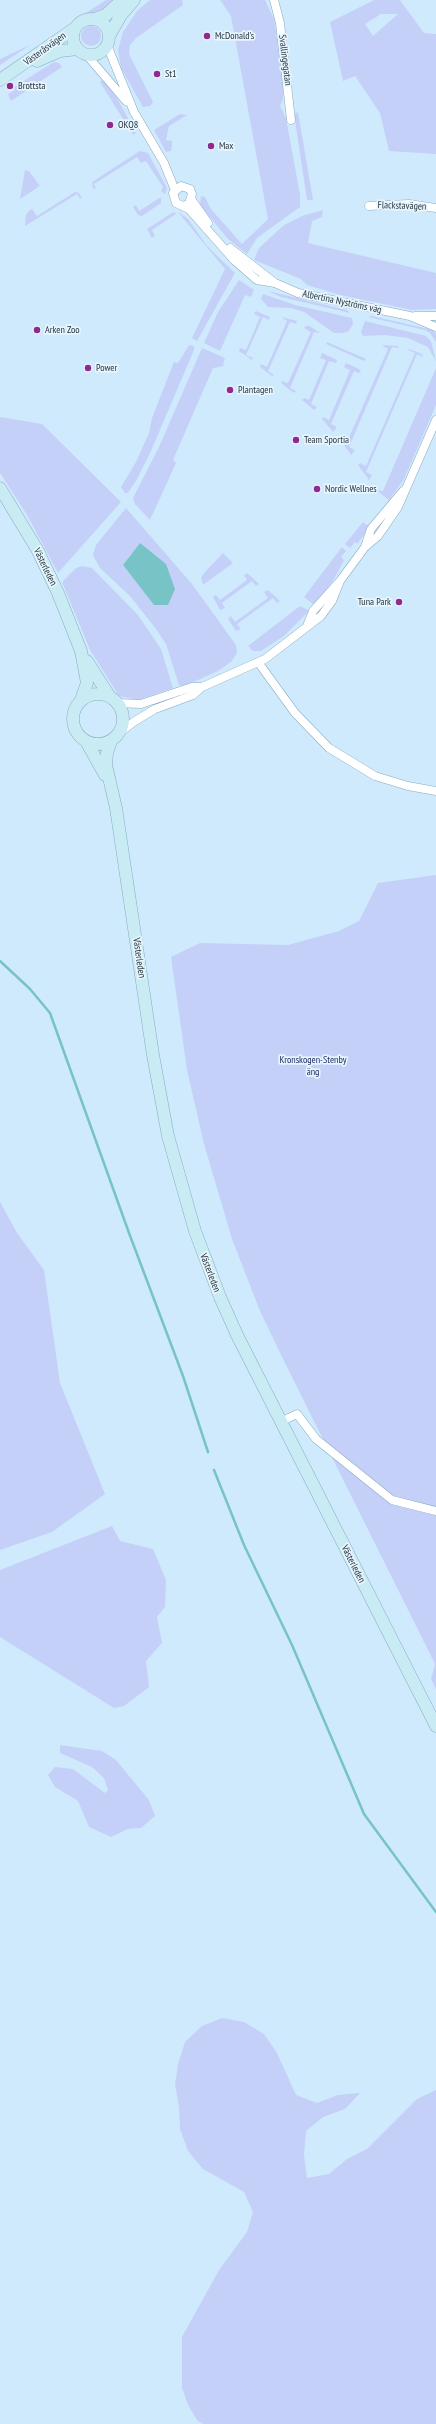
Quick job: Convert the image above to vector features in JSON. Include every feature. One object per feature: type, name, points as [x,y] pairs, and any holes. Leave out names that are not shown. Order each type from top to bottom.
[{"type":"main road","points":[[122,0],[106,15],[84,21],[75,28],[73,40],[81,51],[98,53],[108,40],[122,15],[134,0]]},
{"type":"main road","points":[[95,19],[106,27],[108,40]]},
{"type":"main road","name":"Västeråsvägen","points":[[0,80],[75,28]]},
{"type":"main road","name":"Västeråsvägen","points":[[16,70],[60,51],[81,51]]},
{"type":"main road","name":"Västerleden","points":[[0,488],[38,551],[58,593],[81,651],[87,683],[82,700]]},
{"type":"main road","name":"Västerleden","points":[[81,651],[114,700]]},
{"type":"main road","points":[[93,694],[114,700],[123,718],[115,737],[98,744],[86,741],[77,733],[73,722],[75,710],[82,700],[93,694]]},
{"type":"main road","name":"Västerleden","points":[[115,737],[106,758],[108,779],[116,808],[159,1091],[176,1168],[194,1231],[220,1297],[280,1422],[436,1726]]},
{"type":"main road","name":"Västerleden","points":[[86,741],[108,779]]},
{"type":"street","name":"Svallingegatan","points":[[274,0],[280,23],[291,120]]},
{"type":"street","points":[[108,40],[134,112]]},
{"type":"street","points":[[81,51],[112,83],[134,112],[164,163],[183,187],[191,192],[192,200],[182,206],[174,200],[175,190],[164,163]]},
{"type":"street","points":[[175,190],[183,187]]},
{"type":"street","name":"Albertina Nyströms väg","points":[[192,200],[212,228],[236,255],[275,283],[298,293],[410,316],[436,327]]},
{"type":"street","name":"Flackstavägen","points":[[369,206],[409,204],[436,208]]},
{"type":"street","name":"Albertina Nyströms väg","points":[[182,206],[189,209],[243,269],[257,280],[275,283]]},
{"type":"street","name":"Albertina Nyströms väg","points":[[410,316],[436,316]]},
{"type":"street","points":[[115,737],[135,721],[155,709],[193,695],[202,687],[258,662],[287,643],[321,616],[332,600],[340,581],[365,547],[371,529],[392,502],[405,489],[436,420]]},
{"type":"street","points":[[258,662],[295,713],[329,748],[375,776],[408,786],[436,791]]},
{"type":"street","points":[[114,700],[141,704],[192,687],[202,687]]},
{"type":"street","points":[[280,1422],[297,1414],[316,1440],[392,1500],[402,1504],[436,1511]]},
{"type":"green space","points":[[106,0],[117,0],[99,13],[84,14]]},
{"type":"green space","points":[[150,0],[182,0],[183,5],[136,38],[130,45],[129,54],[153,102],[150,106],[143,107],[121,68],[118,50],[123,32],[137,11]]},
{"type":"green space","points":[[220,0],[265,0],[274,19],[283,77],[283,99],[280,106],[286,118],[300,195],[300,207],[257,238],[247,254],[228,239],[200,205],[201,196],[205,197],[211,209],[242,244],[268,219],[231,16]]},
{"type":"green space","points":[[374,0],[400,0],[424,33],[436,34],[436,154],[389,151],[380,113],[355,76],[343,81],[330,22]],"holes":[[[381,14],[398,14],[373,36],[365,24]]]},
{"type":"green space","points":[[91,26],[98,29],[101,36],[98,43],[91,46],[84,43],[81,36],[84,29]]},
{"type":"green space","points":[[32,44],[9,59],[0,65],[0,59]]},
{"type":"green space","points":[[54,62],[59,63],[62,67],[11,101],[8,94],[15,90],[14,87]]},
{"type":"green space","points":[[102,80],[109,86],[118,100],[136,133],[133,135],[100,82]]},
{"type":"green space","points":[[298,112],[313,200],[307,200],[294,114]]},
{"type":"green space","points":[[180,114],[187,115],[169,126],[166,140],[172,141],[172,145],[171,151],[166,152],[154,130]]},
{"type":"green space","points":[[140,151],[148,153],[167,188],[165,194],[161,191],[163,187],[146,161],[141,163],[137,157],[94,184],[96,188],[93,189],[92,182]]},
{"type":"green space","points":[[25,170],[29,171],[40,186],[20,199]]},
{"type":"green space","points":[[75,192],[79,193],[82,198],[80,199],[77,194],[25,226],[26,215],[29,211],[32,209],[37,216]]},
{"type":"green space","points":[[161,197],[161,203],[142,216],[138,215],[133,207],[136,205],[139,211]]},
{"type":"green space","points":[[323,210],[322,217],[312,221],[308,243],[436,273],[436,309],[412,310],[340,295],[307,285],[301,279],[254,260],[259,248],[284,225],[302,216]]},
{"type":"green space","points":[[175,212],[176,214],[152,230],[155,236],[152,238],[147,229]]},
{"type":"green space","points":[[178,212],[188,219],[207,246],[235,273],[197,341],[192,338],[225,269]]},
{"type":"green space","points":[[239,280],[254,290],[251,297],[245,295],[220,351],[204,343],[218,312]]},
{"type":"green space","points":[[268,291],[347,310],[350,313],[281,297]]},
{"type":"green space","points":[[263,294],[295,305],[352,318],[353,324],[349,331],[334,333],[304,312],[291,308],[268,307],[261,299]]},
{"type":"green space","points":[[256,311],[270,317],[269,320],[263,317],[246,355],[253,358],[252,360],[239,351],[240,348],[246,350],[260,317],[254,314]]},
{"type":"green space","points":[[372,316],[433,330],[436,334],[436,342],[430,333],[425,330],[368,317]]},
{"type":"green space","points":[[281,317],[297,321],[296,324],[290,322],[268,371],[274,375],[272,376],[260,367],[261,364],[267,367],[287,321]]},
{"type":"green space","points":[[365,321],[426,336],[431,341],[436,362],[428,347],[408,338],[385,335],[363,336],[361,332]]},
{"type":"green space","points":[[306,326],[310,326],[320,333],[314,332],[290,388],[296,391],[294,393],[281,383],[282,381],[288,383],[311,332],[304,328]]},
{"type":"green space","points":[[327,342],[366,359],[364,361],[326,344]]},
{"type":"green space","points":[[189,345],[194,346],[194,350],[151,451],[137,479],[128,493],[125,493],[121,487],[136,462],[149,433],[152,418],[174,362],[178,363]]},
{"type":"green space","points":[[382,345],[398,346],[399,348],[392,347],[349,447],[355,450],[351,455],[341,441],[347,442],[388,349]]},
{"type":"green space","points":[[202,348],[223,357],[225,359],[223,364],[224,366],[213,368],[173,460],[176,463],[150,520],[135,504],[133,498],[159,447]]},
{"type":"green space","points":[[409,349],[422,354],[423,357],[417,354],[366,472],[372,475],[369,480],[358,465],[360,463],[366,466],[415,353],[408,350]]},
{"type":"green space","points":[[322,353],[337,360],[336,363],[329,361],[311,404],[317,407],[314,410],[302,400],[304,398],[309,400],[326,360],[320,358]]},
{"type":"green space","points":[[346,363],[361,370],[359,373],[354,371],[331,424],[337,427],[333,432],[322,419],[323,417],[329,420],[350,370],[344,367]]},
{"type":"green space","points":[[436,368],[436,405],[404,479],[389,500],[376,490],[383,491]]},
{"type":"green space","points":[[0,417],[42,424],[121,502],[58,573],[27,515],[0,473]]},
{"type":"green space","points":[[126,508],[192,584],[236,645],[237,653],[231,662],[218,671],[198,680],[182,686],[179,685],[166,644],[130,596],[100,568],[93,555],[96,545]],"holes":[[[140,543],[154,604],[123,565]]]},
{"type":"green space","points":[[363,522],[370,527],[357,544],[355,542],[350,548],[345,544]]},
{"type":"green space","points":[[342,547],[346,551],[341,557],[344,560],[333,581],[314,605],[304,597]]},
{"type":"green space","points":[[223,553],[233,563],[203,585],[201,578],[204,573]]},
{"type":"green space","points":[[82,566],[92,568],[138,615],[161,649],[173,688],[138,700],[119,696],[90,650],[62,582],[76,568]]},
{"type":"green space","points":[[247,573],[259,584],[256,586],[252,581],[222,603],[225,608],[220,610],[213,597],[216,595],[220,600],[247,580],[244,575]]},
{"type":"green space","points":[[268,590],[280,601],[277,603],[273,598],[237,624],[241,629],[236,631],[228,619],[231,616],[235,622],[268,598],[264,592]]},
{"type":"green space","points":[[300,606],[308,610],[308,612],[284,636],[261,651],[253,651],[248,646]]},
{"type":"green space","name":"Kronskogen-Stenby äng","points":[[436,875],[436,1689],[431,1679],[435,1664],[260,1311],[232,1239],[204,1144],[187,1070],[171,957],[200,943],[288,945],[339,931],[359,921],[378,883]]},
{"type":"green space","points":[[0,1202],[17,1233],[44,1270],[60,1383],[105,1494],[52,1532],[0,1550]]},
{"type":"green space","points":[[112,1526],[120,1541],[153,1549],[166,1580],[165,1607],[157,1617],[162,1643],[146,1661],[149,1687],[124,1706],[114,1708],[0,1637],[0,1570]]},
{"type":"green space","points":[[60,1745],[102,1751],[116,1760],[149,1800],[155,1816],[141,1828],[128,1829],[111,1837],[89,1827],[78,1801],[55,1787],[48,1775],[55,1767],[73,1769],[105,1793],[108,1790],[104,1778],[92,1767],[60,1753]]},
{"type":"green space","points":[[222,2018],[244,2022],[264,2034],[277,2053],[296,2095],[317,2103],[338,2095],[360,2093],[345,2109],[323,2117],[306,2131],[304,2155],[307,2178],[329,2174],[347,2159],[367,2149],[417,2099],[436,2090],[436,2424],[203,2424],[197,2420],[188,2405],[182,2388],[182,2337],[219,2270],[247,2232],[253,2212],[244,2192],[203,2169],[188,2151],[180,2129],[179,2107],[175,2085],[178,2064],[185,2042],[202,2026]]},
{"type":"shaded area","points":[[140,543],[166,564],[175,589],[168,605],[154,605],[123,565]]},
{"type":"waterway","points":[[0,961],[30,989],[50,1013],[129,1233],[183,1376],[208,1452]]},
{"type":"waterway","points":[[214,1470],[244,1545],[292,1645],[364,1814],[436,1912]]},
{"type":"place","name":"McDonald's","points":[[207,36]]},
{"type":"place","name":"St1","points":[[157,74]]},
{"type":"place","name":"Brottsta","points":[[10,86]]},
{"type":"place","name":"OKQ8","points":[[110,125]]},
{"type":"place","name":"Max","points":[[211,146]]},
{"type":"place","name":"Arken Zoo","points":[[37,330]]},
{"type":"place","name":"Power","points":[[88,368]]},
{"type":"place","name":"Plantagen","points":[[230,390]]},
{"type":"place","name":"Team Sportia","points":[[296,440]]},
{"type":"place","name":"Nordic Wellnes","points":[[317,489]]},
{"type":"place","name":"Tuna Park","points":[[399,602]]}]
